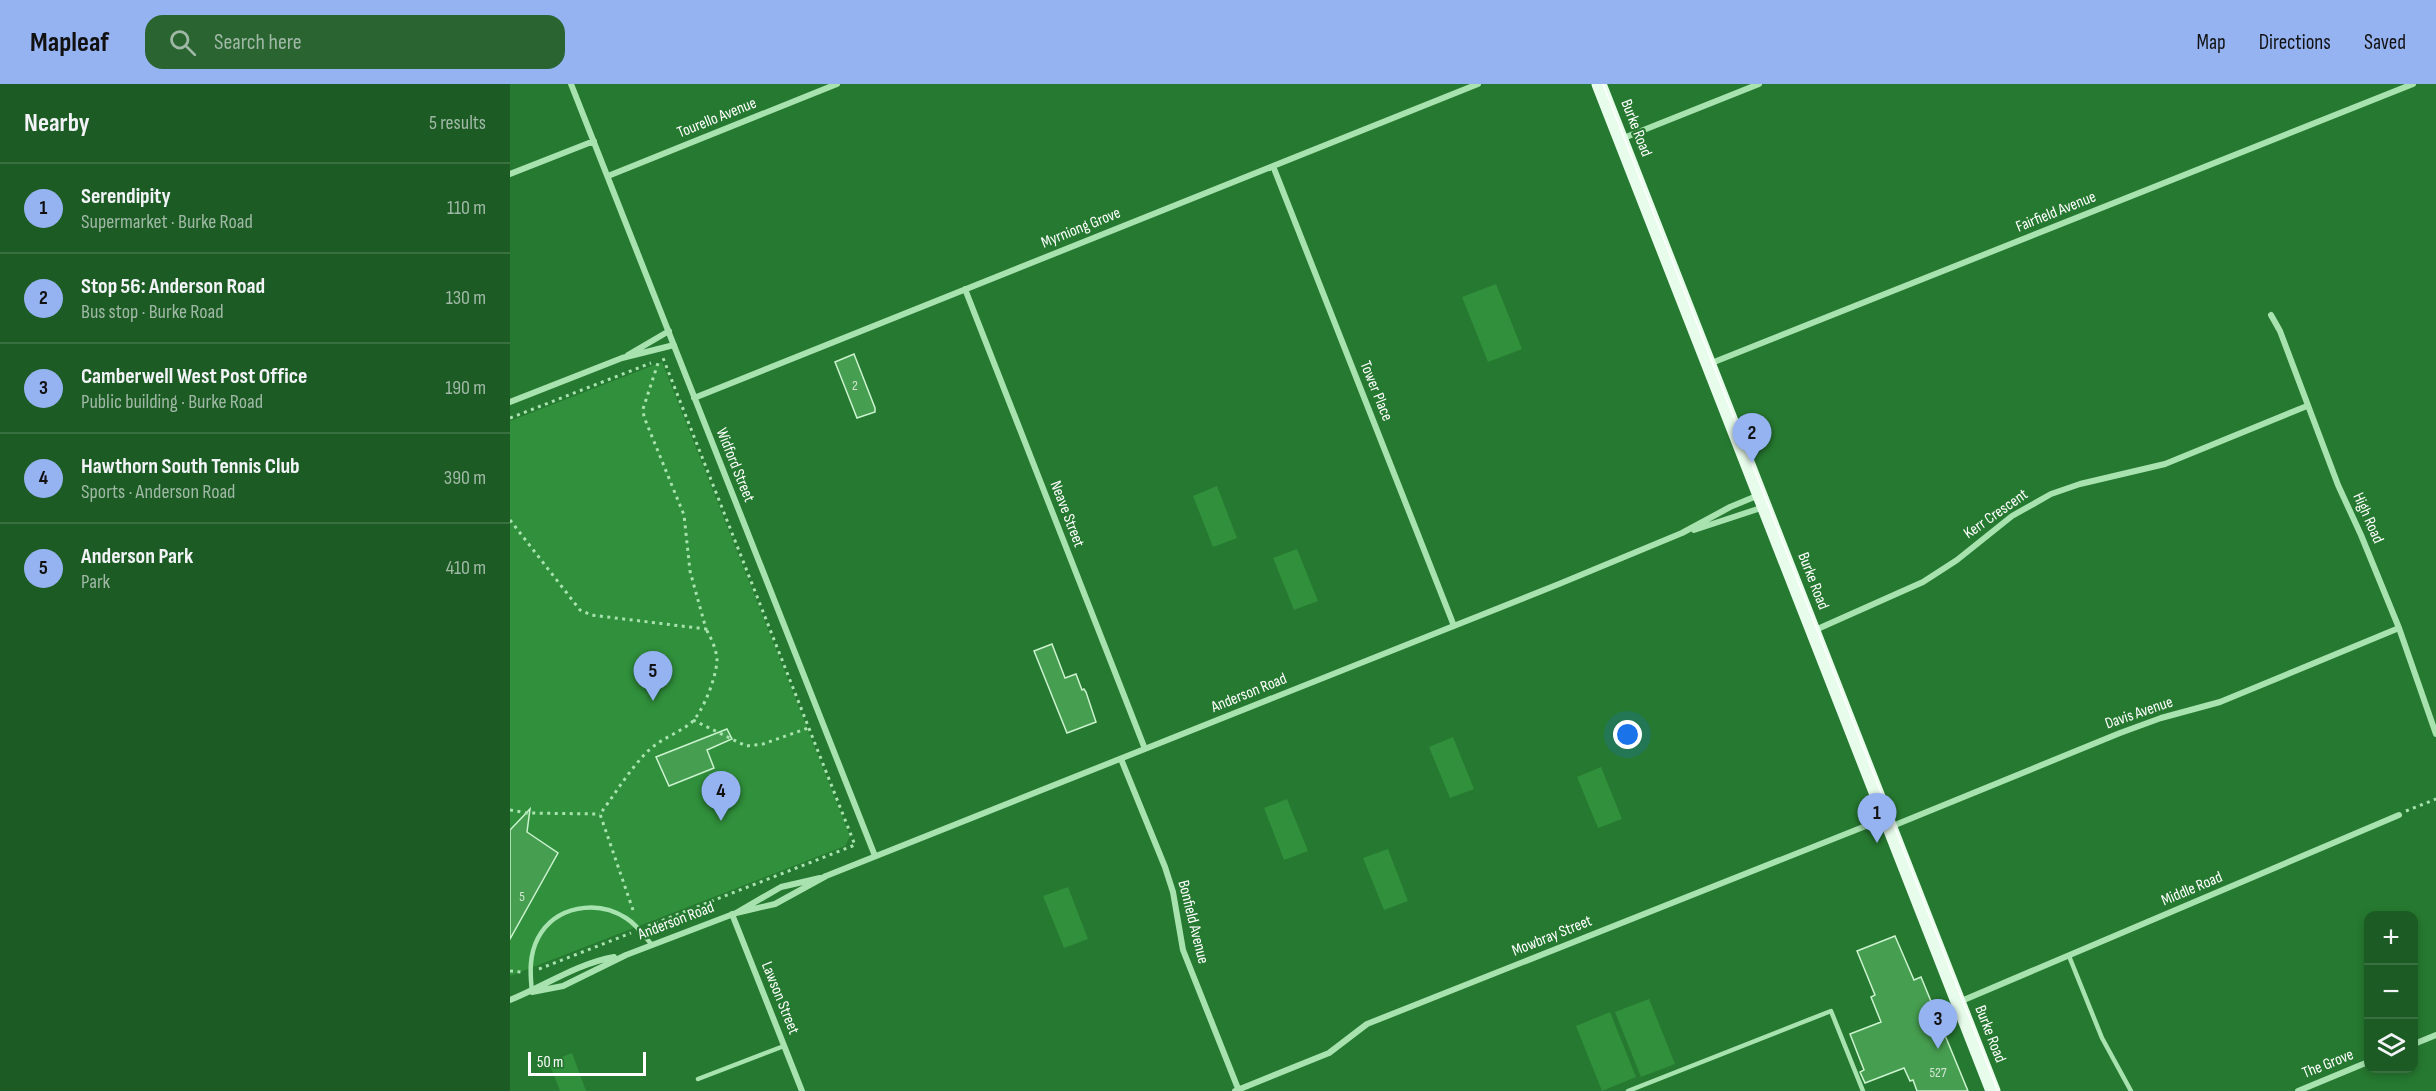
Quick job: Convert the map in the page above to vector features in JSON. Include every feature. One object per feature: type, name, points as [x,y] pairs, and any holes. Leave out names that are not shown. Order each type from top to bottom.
[{"type":"main road","name":"Burke Road","points":[[1599,84],[1993,1091]]},
{"type":"street","name":"Widford Street","points":[[571,84],[875,856]]},
{"type":"street","name":"Tourello Avenue","points":[[608,176],[837,84]]},
{"type":"street","name":"Myrniong Grove","points":[[694,398],[1478,84]]},
{"type":"street","points":[[1621,139],[1759,84]]},
{"type":"street","name":"Fairfield Avenue","points":[[1709,365],[2413,84]]},
{"type":"street","points":[[510,174],[594,141]]},
{"type":"street","name":"Tower Place","points":[[1273,166],[1454,626]]},
{"type":"street","name":"Neave Street","points":[[965,290],[1145,749]]},
{"type":"street","name":"High Road","points":[[2271,315],[2280,331],[2307,406],[2399,628],[2436,734]]},
{"type":"street","points":[[622,358],[669,331]]},
{"type":"street","points":[[510,402],[622,358],[675,345]]},
{"type":"street","name":"Kerr Crescent","points":[[1813,631],[1923,582],[1957,560],[2012,516],[2051,494],[2080,484],[2165,464],[2307,406]]},
{"type":"street","name":"Anderson Road","points":[[1682,533],[1732,519],[1762,501]]},
{"type":"street","name":"Anderson Road","points":[[532,992],[563,986],[651,945],[734,914],[776,904],[826,876],[1682,533],[1730,507],[1762,501]]},
{"type":"street","name":"Davis Avenue","points":[[1888,822],[2162,717],[2220,702],[2399,628]]},
{"type":"street","name":"Bonfield Avenue","points":[[1120,759],[1165,867],[1173,892],[1183,950],[1237,1090]]},
{"type":"street","name":"Middle Road","points":[[1959,1002],[2399,814]]},
{"type":"street","name":"Mowbray Street","points":[[1237,1090],[1329,1053],[1367,1024],[1888,822]]},
{"type":"street","name":"Anderson Road","points":[[734,914],[781,887],[826,876]]},
{"type":"street","name":"Lawson Street","points":[[734,914],[802,1091]]},
{"type":"street","name":"Anderson Road","points":[[510,1000],[532,992],[586,963],[626,955]]},
{"type":"street","points":[[2418,1042],[2436,1035]]},
{"type":"street","name":"The Grove","points":[[2298,1091],[2364,1064]]},
{"type":"lane","points":[[532,992],[530,963],[538,938],[554,919],[566,912],[592,907],[606,909],[626,918],[639,929],[651,945]]},
{"type":"lane","points":[[2070,956],[2102,1038],[2131,1091]]},
{"type":"lane","points":[[1628,1091],[1831,1011],[1863,1091]]},
{"type":"lane","points":[[698,1079],[784,1046]]},
{"type":"path","points":[[510,418],[663,358],[855,845],[530,972],[510,971]]},
{"type":"path","points":[[600,813],[645,754],[666,736],[693,720],[702,710],[714,677],[717,660],[690,572],[684,515],[644,417],[643,409],[658,360]]},
{"type":"path","points":[[510,520],[580,610],[591,615],[706,629]]},
{"type":"path","points":[[693,720],[746,746],[762,744],[808,728]]},
{"type":"path","points":[[2399,814],[2436,799]]},
{"type":"path","points":[[510,810],[527,813],[600,813]]},
{"type":"path","points":[[600,813],[639,929]]},
{"type":"green space","points":[[1496,284],[1522,349],[1488,362],[1462,297]]},
{"type":"green space","points":[[662,362],[850,836],[845,846],[510,976],[510,421]]},
{"type":"green space","points":[[1217,486],[1237,538],[1213,547],[1193,496]]},
{"type":"green space","points":[[1297,549],[1318,601],[1294,610],[1273,558]]},
{"type":"green space","points":[[1453,737],[1474,789],[1450,798],[1429,747]]},
{"type":"green space","points":[[1601,767],[1622,819],[1598,828],[1577,777]]},
{"type":"green space","points":[[1287,799],[1308,851],[1284,860],[1264,808]]},
{"type":"green space","points":[[1388,849],[1408,901],[1384,910],[1363,858]]},
{"type":"green space","points":[[1068,887],[1088,939],[1064,948],[1043,896]]},
{"type":"green space","points":[[1649,999],[1675,1064],[1641,1077],[1615,1012]]},
{"type":"green space","points":[[1610,1012],[1636,1077],[1602,1091],[1576,1026]]},
{"type":"green space","points":[[572,1053],[586,1091],[560,1091],[549,1062]]},
{"type":"building","points":[[854,354],[875,408],[875,412],[857,418],[835,362]]},
{"type":"building","points":[[1052,644],[1065,678],[1076,674],[1082,690],[1086,692],[1096,722],[1067,733],[1034,651]]},
{"type":"building","points":[[727,729],[732,739],[707,750],[714,768],[669,786],[656,757]]},
{"type":"building","points":[[530,809],[527,832],[558,853],[510,939],[510,830]]},
{"type":"building","points":[[1895,936],[1914,980],[1921,977],[1968,1091],[1917,1091],[1913,1080],[1910,1081],[1904,1068],[1865,1083],[1860,1072],[1864,1070],[1850,1034],[1881,1022],[1871,997],[1875,995],[1857,951]]},
{"type":"tram line","points":[[1603,84],[1998,1091]]},
{"type":"place","name":"Stop 56: Anderson Road","points":[[1752,463]]},
{"type":"place","name":"Anderson Park","points":[[653,701]]},
{"type":"place","name":"Hawthorn South Tennis Club","points":[[721,821]]},
{"type":"place","name":"Serendipity","points":[[1877,843]]},
{"type":"place","name":"Camberwell West Post Office","points":[[1938,1049]]}]
